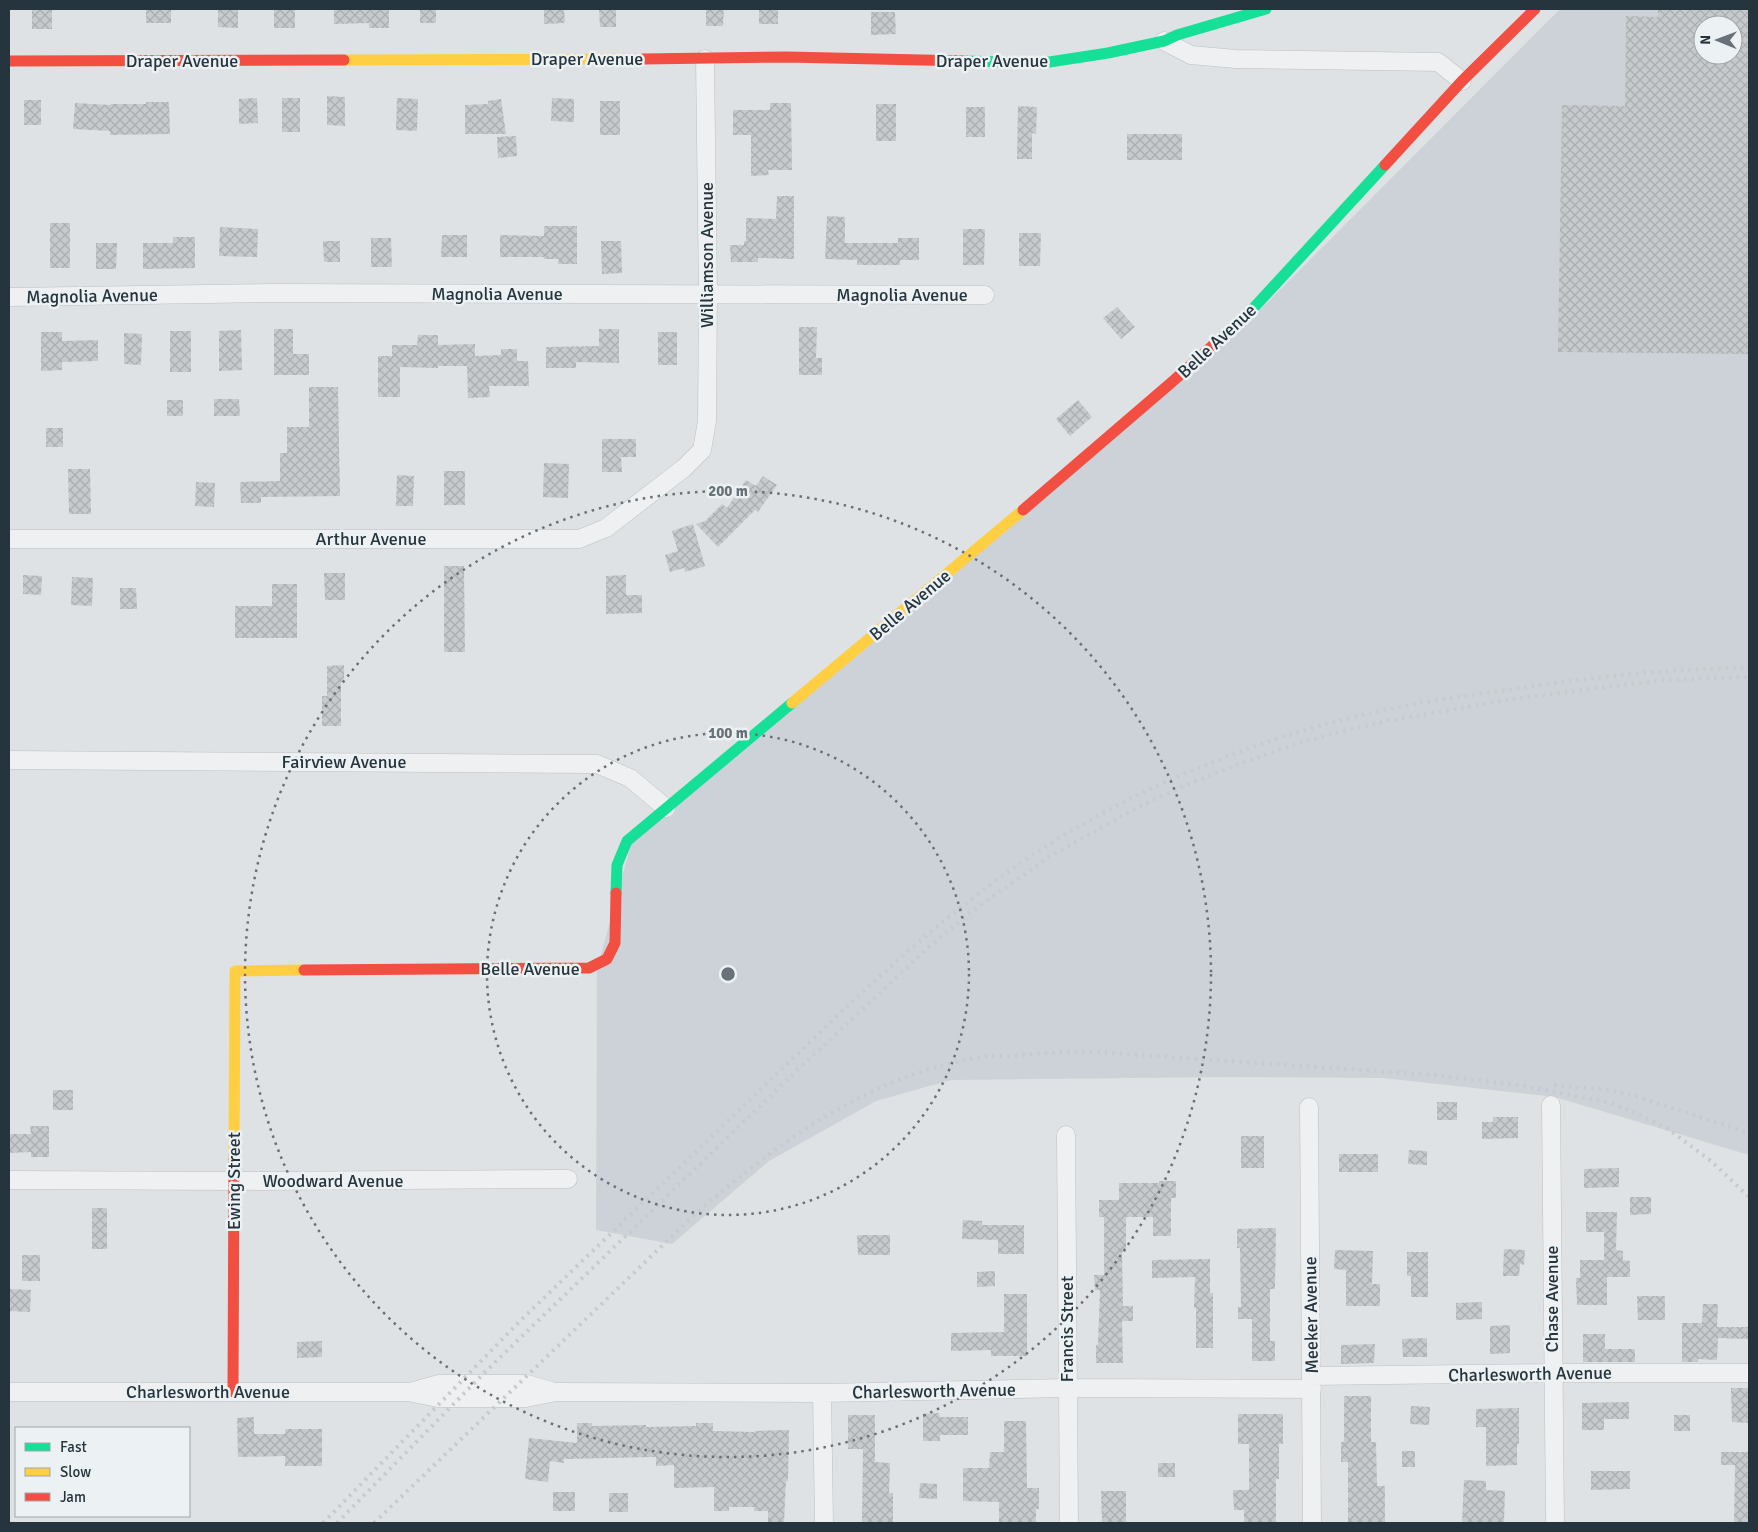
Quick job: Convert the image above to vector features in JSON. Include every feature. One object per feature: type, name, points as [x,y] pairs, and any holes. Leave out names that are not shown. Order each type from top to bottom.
[{"type":"street","name":"Draper Avenue","points":[[9,61],[705,59],[787,57],[1043,63],[1108,54],[1164,41],[1177,35],[1266,9]]},
{"type":"street","name":"Belle Avenue","points":[[235,971],[589,968],[608,959],[615,943],[617,865],[627,841],[996,533],[1172,382],[1250,312],[1462,81],[1535,9]]},
{"type":"street","points":[[1164,41],[1191,55],[1236,59],[1438,62],[1462,81]]},
{"type":"street","name":"Williamson Avenue","points":[[702,450],[707,421],[708,295],[705,59]]},
{"type":"street","name":"Magnolia Avenue","points":[[9,297],[274,293],[985,295]]},
{"type":"street","name":"Arthur Avenue","points":[[9,539],[579,539],[606,528],[684,468],[702,450]]},
{"type":"street","name":"Fairview Avenue","points":[[9,760],[597,764],[630,778],[666,808]]},
{"type":"street","name":"Ewing Street","points":[[233,1392],[235,971]]},
{"type":"street","name":"Chase Avenue","points":[[1551,1105],[1555,1523]]},
{"type":"street","name":"Meeker Avenue","points":[[1309,1107],[1312,1523]]},
{"type":"street","name":"Francis Street","points":[[1066,1136],[1069,1523]]},
{"type":"street","name":"Woodward Avenue","points":[[9,1180],[234,1181],[568,1178]]},
{"type":"street","name":"Charlesworth Avenue","points":[[9,1392],[408,1392],[439,1384],[526,1384],[556,1392],[822,1393],[1312,1383],[1553,1373],[1749,1373]]},
{"type":"street","points":[[822,1393],[824,1523]]},
{"type":"shaded area","points":[[1560,9],[1749,9],[1749,1155],[1555,1097],[1383,1078],[1229,1077],[951,1080],[876,1101],[769,1161],[672,1244],[596,1230],[597,969],[631,844],[1250,320]]},
{"type":"building","points":[[32,9],[52,9],[52,29],[32,29]]},
{"type":"building","points":[[146,9],[171,9],[171,23],[146,23]]},
{"type":"building","points":[[218,9],[238,9],[238,28],[218,27]]},
{"type":"building","points":[[274,9],[295,9],[295,28],[274,28]]},
{"type":"building","points":[[334,9],[389,9],[389,28],[369,28],[369,23],[334,24]]},
{"type":"building","points":[[420,9],[436,9],[436,23],[420,23]]},
{"type":"building","points":[[544,9],[564,9],[565,23],[544,24]]},
{"type":"building","points":[[599,9],[616,9],[616,27],[600,27]]},
{"type":"building","points":[[706,9],[724,9],[723,26],[706,26]]},
{"type":"building","points":[[759,9],[778,9],[778,24],[759,24]]},
{"type":"building","points":[[1658,9],[1749,9],[1749,354],[1558,352],[1562,105],[1625,106],[1626,16],[1658,17]]},
{"type":"building","points":[[871,12],[895,12],[896,34],[871,35]]},
{"type":"building","points":[[327,96],[345,97],[345,126],[327,125]]},
{"type":"building","points":[[257,98],[258,123],[239,124],[239,99]]},
{"type":"building","points":[[282,98],[300,98],[300,132],[282,132]]},
{"type":"building","points":[[397,98],[418,99],[417,131],[396,130]]},
{"type":"building","points":[[552,98],[574,99],[574,122],[551,121]]},
{"type":"building","points":[[501,99],[506,134],[465,134],[465,105],[488,104],[488,101]]},
{"type":"building","points":[[24,100],[41,100],[41,125],[24,125]]},
{"type":"building","points":[[600,101],[620,101],[620,135],[600,135]]},
{"type":"building","points":[[146,102],[169,102],[170,134],[110,135],[110,131],[73,129],[75,103],[110,105],[146,104]]},
{"type":"building","points":[[770,103],[791,103],[792,170],[768,170],[769,175],[751,176],[751,135],[733,135],[733,110],[770,110]]},
{"type":"building","points":[[876,104],[896,104],[896,141],[876,141]]},
{"type":"building","points":[[1018,106],[1037,107],[1036,134],[1032,133],[1032,159],[1017,159]]},
{"type":"building","points":[[966,107],[985,107],[985,137],[966,137]]},
{"type":"building","points":[[1127,134],[1182,134],[1182,160],[1127,160]]},
{"type":"building","points":[[516,136],[517,156],[498,158],[497,137]]},
{"type":"building","points":[[777,196],[794,196],[794,259],[758,258],[758,262],[731,262],[730,245],[744,245],[744,241],[746,241],[746,218],[776,219]]},
{"type":"building","points":[[827,216],[845,217],[845,243],[898,243],[898,238],[919,238],[919,260],[900,260],[900,265],[857,265],[857,260],[825,259]]},
{"type":"building","points":[[50,223],[70,223],[70,268],[50,268]]},
{"type":"building","points":[[544,226],[577,226],[577,264],[558,264],[559,259],[544,259],[544,257],[500,257],[500,235],[544,236]]},
{"type":"building","points":[[220,227],[258,229],[257,257],[219,256]]},
{"type":"building","points":[[963,229],[985,229],[984,265],[963,265]]},
{"type":"building","points":[[1019,233],[1041,233],[1040,266],[1019,266]]},
{"type":"building","points":[[442,235],[467,235],[467,257],[441,257]]},
{"type":"building","points":[[173,237],[195,237],[195,268],[143,269],[143,243],[173,243]]},
{"type":"building","points":[[371,238],[391,238],[392,267],[371,267]]},
{"type":"building","points":[[323,241],[340,241],[340,262],[324,262]]},
{"type":"building","points":[[601,241],[621,241],[622,273],[602,274]]},
{"type":"building","points":[[96,243],[117,243],[116,269],[96,269]]},
{"type":"building","points":[[1117,307],[1135,327],[1121,339],[1103,318]]},
{"type":"building","points":[[799,327],[817,327],[816,358],[822,358],[822,375],[799,375]]},
{"type":"building","points":[[274,329],[293,329],[293,354],[309,354],[309,375],[274,375]]},
{"type":"building","points":[[599,329],[619,329],[619,363],[576,362],[576,368],[546,368],[546,347],[599,346]]},
{"type":"building","points":[[241,330],[242,370],[219,371],[219,331]]},
{"type":"building","points":[[170,331],[191,331],[191,372],[170,372]]},
{"type":"building","points":[[41,332],[62,332],[62,341],[98,340],[98,361],[62,362],[62,370],[41,371]]},
{"type":"building","points":[[658,332],[677,332],[677,365],[658,365]]},
{"type":"building","points":[[124,333],[142,334],[141,365],[124,364]]},
{"type":"building","points":[[418,335],[438,335],[438,345],[475,344],[475,356],[501,355],[501,349],[517,349],[517,361],[528,361],[529,386],[489,386],[490,397],[468,398],[467,366],[438,366],[438,368],[400,367],[400,397],[378,397],[378,356],[392,356],[392,345],[417,345]]},
{"type":"building","points":[[309,387],[338,387],[340,496],[261,497],[261,503],[241,503],[240,482],[280,481],[280,453],[287,453],[287,427],[309,427]]},
{"type":"building","points":[[214,399],[239,399],[240,416],[214,416]]},
{"type":"building","points":[[167,400],[183,400],[183,416],[167,416]]},
{"type":"building","points":[[1078,400],[1092,417],[1070,436],[1056,419]]},
{"type":"building","points":[[46,428],[63,428],[63,447],[46,447]]},
{"type":"building","points":[[602,439],[636,439],[636,457],[621,457],[622,472],[602,472]]},
{"type":"building","points":[[544,463],[569,464],[568,498],[543,497]]},
{"type":"building","points":[[68,469],[90,469],[91,514],[69,514]]},
{"type":"building","points":[[444,471],[465,471],[465,505],[444,505]]},
{"type":"building","points":[[397,475],[414,476],[413,506],[396,506]]},
{"type":"building","points":[[763,476],[777,485],[758,512],[755,510],[718,547],[696,524],[705,521],[722,504],[727,508],[746,480],[756,486]]},
{"type":"building","points":[[196,482],[215,483],[214,507],[195,506]]},
{"type":"building","points":[[693,524],[705,566],[685,572],[684,568],[670,572],[665,555],[678,551],[672,531]]},
{"type":"building","points":[[444,566],[464,566],[465,652],[444,652]]},
{"type":"building","points":[[324,573],[345,573],[345,600],[325,600]]},
{"type":"building","points":[[23,575],[42,576],[41,595],[23,594]]},
{"type":"building","points":[[626,575],[626,595],[642,595],[642,613],[606,614],[606,576]]},
{"type":"building","points":[[72,577],[93,578],[92,606],[71,605]]},
{"type":"building","points":[[272,584],[297,584],[297,638],[235,638],[235,606],[272,606]]},
{"type":"building","points":[[120,588],[136,588],[137,609],[120,609]]},
{"type":"building","points":[[344,665],[344,682],[341,682],[341,726],[322,726],[322,696],[327,696],[327,666]]},
{"type":"building","points":[[53,1090],[73,1090],[73,1110],[53,1110]]},
{"type":"building","points":[[1437,1102],[1457,1102],[1457,1120],[1437,1120]]},
{"type":"building","points":[[1493,1117],[1518,1117],[1518,1138],[1482,1139],[1482,1122],[1493,1122]]},
{"type":"building","points":[[30,1126],[49,1126],[49,1157],[31,1157],[31,1152],[9,1153],[9,1134],[31,1134]]},
{"type":"building","points":[[1241,1136],[1264,1136],[1264,1168],[1241,1168]]},
{"type":"building","points":[[1409,1150],[1427,1151],[1427,1165],[1408,1164]]},
{"type":"building","points":[[1339,1154],[1378,1154],[1378,1172],[1339,1172]]},
{"type":"building","points":[[1619,1168],[1619,1187],[1584,1188],[1584,1169]]},
{"type":"building","points":[[1159,1181],[1176,1181],[1176,1198],[1171,1198],[1171,1236],[1153,1236],[1153,1217],[1126,1217],[1126,1252],[1122,1252],[1123,1306],[1133,1306],[1133,1321],[1122,1321],[1123,1363],[1096,1363],[1100,1290],[1095,1290],[1094,1275],[1104,1275],[1104,1217],[1099,1217],[1099,1200],[1119,1200],[1119,1183],[1159,1183]]},
{"type":"building","points":[[1630,1197],[1651,1197],[1651,1214],[1630,1215]]},
{"type":"building","points":[[92,1208],[107,1208],[107,1249],[92,1249]]},
{"type":"building","points":[[1586,1212],[1617,1212],[1616,1250],[1623,1251],[1623,1260],[1630,1261],[1630,1277],[1607,1277],[1607,1305],[1577,1305],[1576,1278],[1580,1278],[1580,1260],[1604,1260],[1604,1232],[1586,1232]]},
{"type":"building","points":[[963,1220],[982,1221],[982,1225],[1024,1225],[1024,1254],[998,1254],[998,1240],[962,1239]]},
{"type":"building","points":[[1276,1228],[1275,1289],[1270,1289],[1270,1341],[1275,1341],[1275,1361],[1252,1361],[1252,1319],[1238,1319],[1238,1307],[1241,1307],[1240,1248],[1237,1248],[1237,1229]]},
{"type":"building","points":[[857,1235],[890,1235],[890,1255],[858,1255]]},
{"type":"building","points":[[1504,1249],[1525,1250],[1524,1265],[1520,1264],[1519,1276],[1503,1276]]},
{"type":"building","points":[[1335,1250],[1373,1251],[1372,1284],[1380,1284],[1380,1306],[1346,1306],[1346,1270],[1334,1269]]},
{"type":"building","points":[[1407,1252],[1428,1252],[1428,1297],[1411,1297],[1411,1276],[1407,1276]]},
{"type":"building","points":[[22,1255],[40,1255],[40,1281],[22,1281]]},
{"type":"building","points":[[1210,1259],[1210,1293],[1213,1293],[1213,1348],[1196,1348],[1195,1277],[1152,1278],[1152,1260]]},
{"type":"building","points":[[995,1271],[995,1286],[977,1287],[977,1272]]},
{"type":"building","points":[[9,1289],[31,1290],[30,1312],[9,1311]]},
{"type":"building","points":[[1004,1294],[1027,1294],[1027,1356],[991,1356],[991,1350],[951,1351],[951,1333],[1004,1332]]},
{"type":"building","points":[[1637,1296],[1665,1296],[1665,1320],[1638,1320]]},
{"type":"building","points":[[1482,1302],[1482,1319],[1456,1320],[1456,1303]]},
{"type":"building","points":[[1703,1304],[1718,1304],[1717,1327],[1749,1327],[1749,1339],[1718,1338],[1717,1360],[1698,1359],[1698,1362],[1682,1362],[1682,1323],[1702,1323]]},
{"type":"building","points":[[1510,1325],[1510,1353],[1490,1354],[1490,1326]]},
{"type":"building","points":[[1583,1334],[1605,1334],[1605,1349],[1635,1349],[1635,1362],[1583,1362]]},
{"type":"building","points":[[1427,1338],[1427,1357],[1403,1357],[1402,1339]]},
{"type":"building","points":[[322,1341],[322,1357],[297,1358],[297,1342]]},
{"type":"building","points":[[1375,1344],[1374,1363],[1341,1364],[1341,1345]]},
{"type":"building","points":[[1731,1388],[1749,1388],[1749,1423],[1732,1422]]},
{"type":"building","points":[[1344,1396],[1371,1396],[1371,1442],[1376,1442],[1377,1486],[1385,1486],[1385,1523],[1348,1523],[1348,1462],[1341,1462],[1341,1442],[1344,1442]]},
{"type":"building","points":[[1629,1402],[1629,1419],[1604,1419],[1604,1430],[1582,1430],[1582,1403]]},
{"type":"building","points":[[1411,1406],[1430,1407],[1429,1425],[1410,1424]]},
{"type":"building","points":[[1519,1408],[1517,1465],[1486,1466],[1486,1427],[1476,1427],[1476,1409]]},
{"type":"building","points":[[939,1413],[940,1417],[968,1417],[968,1435],[940,1435],[940,1441],[923,1441],[923,1414]]},
{"type":"building","points":[[1238,1414],[1283,1414],[1283,1444],[1279,1444],[1279,1479],[1276,1479],[1276,1523],[1244,1523],[1244,1510],[1234,1510],[1233,1490],[1249,1490],[1249,1444],[1238,1444]]},
{"type":"building","points":[[848,1415],[875,1415],[875,1462],[890,1463],[889,1493],[893,1493],[893,1523],[862,1523],[863,1449],[848,1449]]},
{"type":"building","points":[[1674,1415],[1690,1415],[1690,1431],[1674,1431]]},
{"type":"building","points":[[254,1417],[254,1434],[285,1434],[285,1429],[322,1429],[322,1466],[285,1466],[285,1456],[238,1457],[237,1418]]},
{"type":"building","points":[[1004,1421],[1026,1421],[1027,1488],[1039,1488],[1039,1509],[1036,1509],[1036,1523],[999,1523],[999,1502],[963,1501],[963,1468],[989,1468],[990,1452],[1004,1452]]},
{"type":"building","points":[[577,1423],[592,1423],[592,1426],[646,1425],[646,1427],[696,1426],[696,1423],[713,1423],[713,1431],[755,1432],[789,1430],[788,1481],[786,1481],[784,1523],[768,1523],[768,1511],[754,1511],[754,1507],[729,1507],[729,1511],[714,1511],[714,1487],[674,1488],[674,1465],[656,1466],[656,1457],[564,1459],[564,1463],[550,1461],[548,1482],[525,1479],[529,1438],[577,1443]]},
{"type":"building","points":[[1402,1451],[1415,1451],[1415,1467],[1402,1467]]},
{"type":"building","points":[[1721,1452],[1749,1452],[1749,1523],[1734,1523],[1735,1465],[1721,1465]]},
{"type":"building","points":[[1158,1463],[1175,1463],[1175,1477],[1158,1477]]},
{"type":"building","points":[[1591,1471],[1630,1471],[1630,1489],[1591,1490]]},
{"type":"building","points":[[1464,1480],[1486,1481],[1486,1490],[1505,1491],[1504,1523],[1462,1523]]},
{"type":"building","points":[[920,1483],[937,1484],[937,1499],[919,1498]]},
{"type":"building","points":[[1101,1491],[1126,1491],[1126,1523],[1102,1523]]},
{"type":"building","points":[[553,1492],[575,1492],[575,1511],[553,1511]]},
{"type":"building","points":[[609,1493],[628,1493],[628,1512],[609,1512]]},
{"type":"railway","points":[[323,1523],[522,1319],[862,992],[938,926],[990,885],[1017,865],[1084,823],[1125,801],[1211,763],[1255,746],[1344,719],[1425,702],[1561,682],[1668,671],[1749,668]]},
{"type":"railway","points":[[337,1523],[484,1373],[789,1078],[931,945],[971,912],[1052,855],[1144,804],[1191,783],[1299,743],[1348,730],[1392,720],[1507,700],[1665,680],[1749,677]]},
{"type":"railway","points":[[374,1523],[693,1216],[757,1164],[789,1140],[858,1098],[933,1068],[974,1058],[1096,1052],[1435,1075],[1525,1086],[1611,1103],[1640,1115],[1668,1129],[1711,1161],[1749,1197]]},
{"type":"railway","points":[[1554,1085],[1609,1090],[1638,1097],[1749,1133]]},
{"type":"traffic: fast","points":[[967,61],[1043,63],[1108,53],[1164,41],[1177,35],[1266,9]]},
{"type":"traffic: fast","points":[[1249,313],[1385,165]]},
{"type":"traffic: fast","points":[[616,893],[617,865],[627,841],[792,703]]},
{"type":"traffic: slow","points":[[344,60],[643,59]]},
{"type":"traffic: slow","points":[[792,703],[1023,510]]},
{"type":"traffic: slow","points":[[234,1157],[235,971],[304,970]]},
{"type":"traffic: jam","points":[[1385,165],[1462,81],[1535,9]]},
{"type":"traffic: jam","points":[[643,59],[787,57],[967,61]]},
{"type":"traffic: jam","points":[[9,61],[344,60]]},
{"type":"traffic: jam","points":[[1023,510],[1249,313]]},
{"type":"traffic: jam","points":[[304,970],[589,968],[607,959],[615,943],[616,893]]},
{"type":"traffic: jam","points":[[233,1392],[234,1157]]}]
